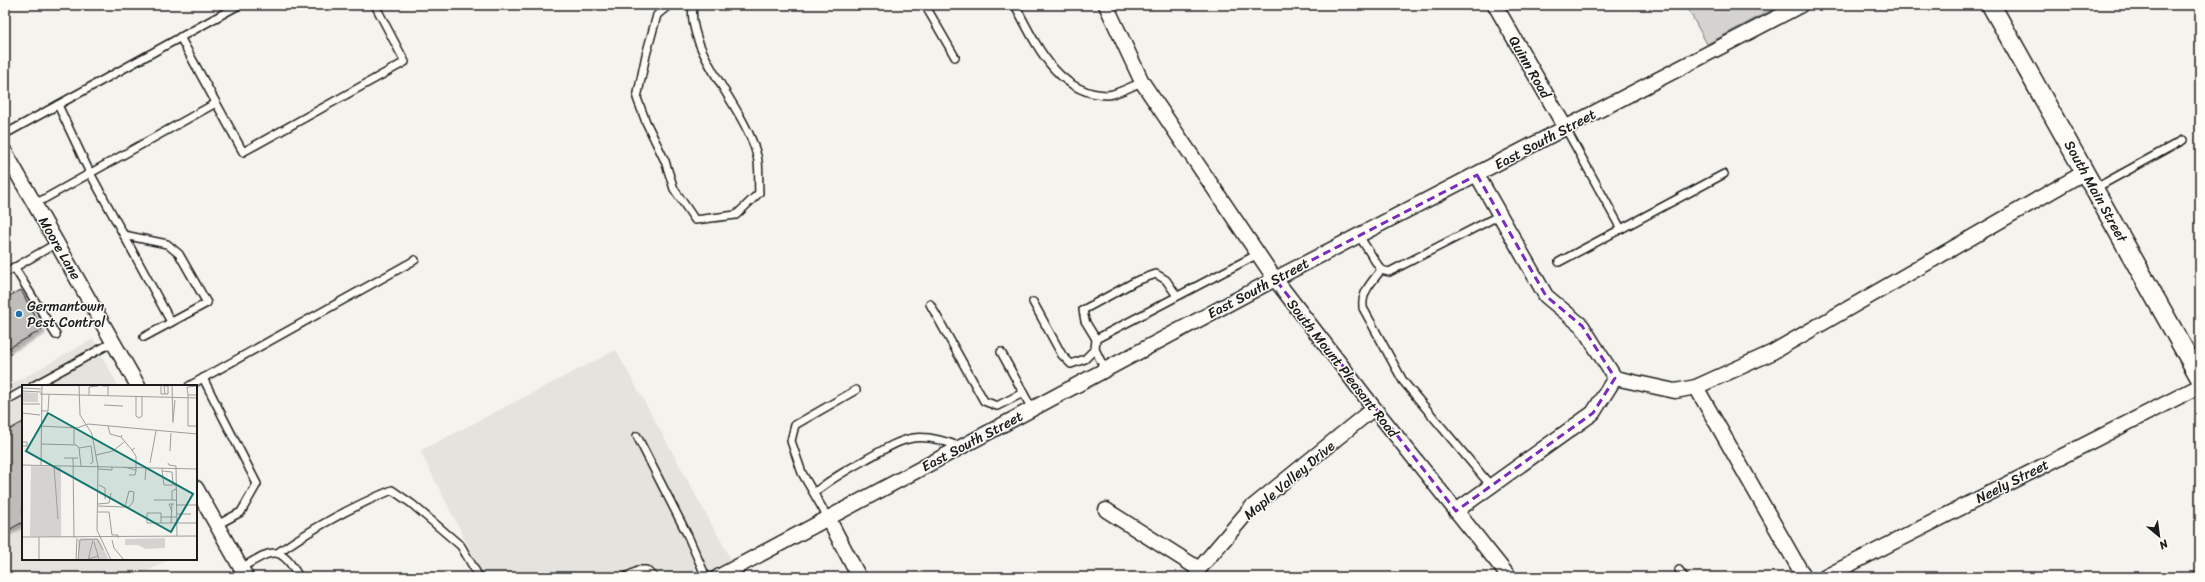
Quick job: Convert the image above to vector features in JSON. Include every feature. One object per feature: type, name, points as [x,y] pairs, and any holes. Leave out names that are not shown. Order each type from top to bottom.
[{"type":"street","name":"South Mount Pleasant Road","points":[[1106,5],[1142,82],[1275,279],[1374,408],[1509,577]]},
{"type":"street","name":"Quinn Road","points":[[1495,5],[1566,129]]},
{"type":"street","name":"South Main Street","points":[[1991,5],[2200,378]]},
{"type":"street","name":"East South Street","points":[[718,577],[1275,279],[1566,129],[1792,7]]},
{"type":"street","name":"Moore Lane","points":[[5,152],[137,385]]},
{"type":"street","points":[[1477,175],[1546,296],[1582,326],[1615,378],[1675,392],[1696,387],[1771,354],[2085,172]]},
{"type":"street","points":[[1456,511],[1593,413],[1615,378]]},
{"type":"street","name":"Neely Street","points":[[1825,577],[2200,386]]},
{"type":"street","points":[[1696,387],[1804,577]]},
{"type":"street","name":"Maple Valley Drive","points":[[1198,573],[1251,508],[1374,408]]},
{"type":"street","points":[[197,490],[244,573]]},
{"type":"street","points":[[1106,510],[1198,573]]},
{"type":"street","points":[[828,518],[859,577]]},
{"type":"lane","points":[[5,134],[239,5]]},
{"type":"lane","points":[[180,37],[243,152],[405,62],[375,5]]},
{"type":"lane","points":[[669,5],[656,15],[646,55],[638,98],[646,122],[665,161],[674,188],[695,220],[736,215],[759,193],[757,156],[740,115],[698,42],[691,18],[693,5]]},
{"type":"lane","points":[[925,5],[954,57]]},
{"type":"lane","points":[[1015,5],[1042,54],[1058,74],[1080,89],[1108,95],[1142,82]]},
{"type":"lane","points":[[35,204],[216,103]]},
{"type":"lane","points":[[58,105],[90,173],[172,322]]},
{"type":"lane","points":[[1566,129],[1621,229]]},
{"type":"lane","points":[[2094,188],[2183,140]]},
{"type":"lane","points":[[1559,262],[1724,174]]},
{"type":"lane","points":[[1359,236],[1381,270],[1389,272],[1500,215]]},
{"type":"lane","points":[[124,235],[167,244],[180,254],[206,303],[144,337]]},
{"type":"lane","points":[[5,272],[57,243]]},
{"type":"lane","points":[[1096,339],[1258,254]]},
{"type":"lane","points":[[191,385],[415,260]]},
{"type":"lane","points":[[14,267],[56,336]]},
{"type":"lane","points":[[1381,270],[1368,287],[1362,298],[1364,308],[1403,381],[1491,486]]},
{"type":"lane","points":[[1105,370],[1095,349],[1096,339],[1085,321],[1083,310],[1136,281],[1156,274],[1166,280],[1178,296]]},
{"type":"lane","points":[[1033,302],[1062,355],[1071,364],[1085,359],[1095,349]]},
{"type":"lane","points":[[930,304],[984,401],[997,406],[1023,393]]},
{"type":"lane","points":[[35,385],[113,342]]},
{"type":"lane","points":[[1001,352],[1032,409]]},
{"type":"lane","points":[[203,378],[257,484],[241,512],[217,525]]},
{"type":"lane","points":[[828,518],[802,473],[791,441],[795,424],[856,390]]},
{"type":"lane","points":[[5,401],[22,392]]},
{"type":"lane","points":[[636,436],[687,534],[706,577]]},
{"type":"lane","points":[[814,493],[832,478],[894,442],[921,436],[962,447]]},
{"type":"lane","points":[[277,553],[303,535],[363,502],[392,490],[412,504],[461,546],[479,577]]},
{"type":"lane","points":[[244,573],[269,553],[277,553],[289,560],[299,577]]},
{"type":"lane","points":[[625,577],[640,570],[646,570],[654,577]]},
{"type":"lane","points":[[1679,570],[1684,577]]},
{"type":"highlighted area","points":[[1477,175],[1546,296],[1582,326],[1615,378],[1593,413],[1456,511],[1275,279]]},
{"type":"shaded area","points":[[1686,5],[1781,5],[1707,44]]},
{"type":"shaded area","points":[[93,339],[117,385],[22,385],[22,560],[168,560],[137,577],[5,577],[5,388]]},
{"type":"shaded area","points":[[616,350],[733,563],[704,577],[484,577],[420,451]]},
{"type":"building","name":"Germantown Pest Control","points":[[21,290],[42,330],[5,350],[5,298]]},
{"type":"building","points":[[22,423],[22,523],[5,532],[5,432]]},
{"type":"railway","points":[[2187,577],[2200,572]]},
{"type":"place","name":"Germantown Pest Control","points":[[19,314]]}]
